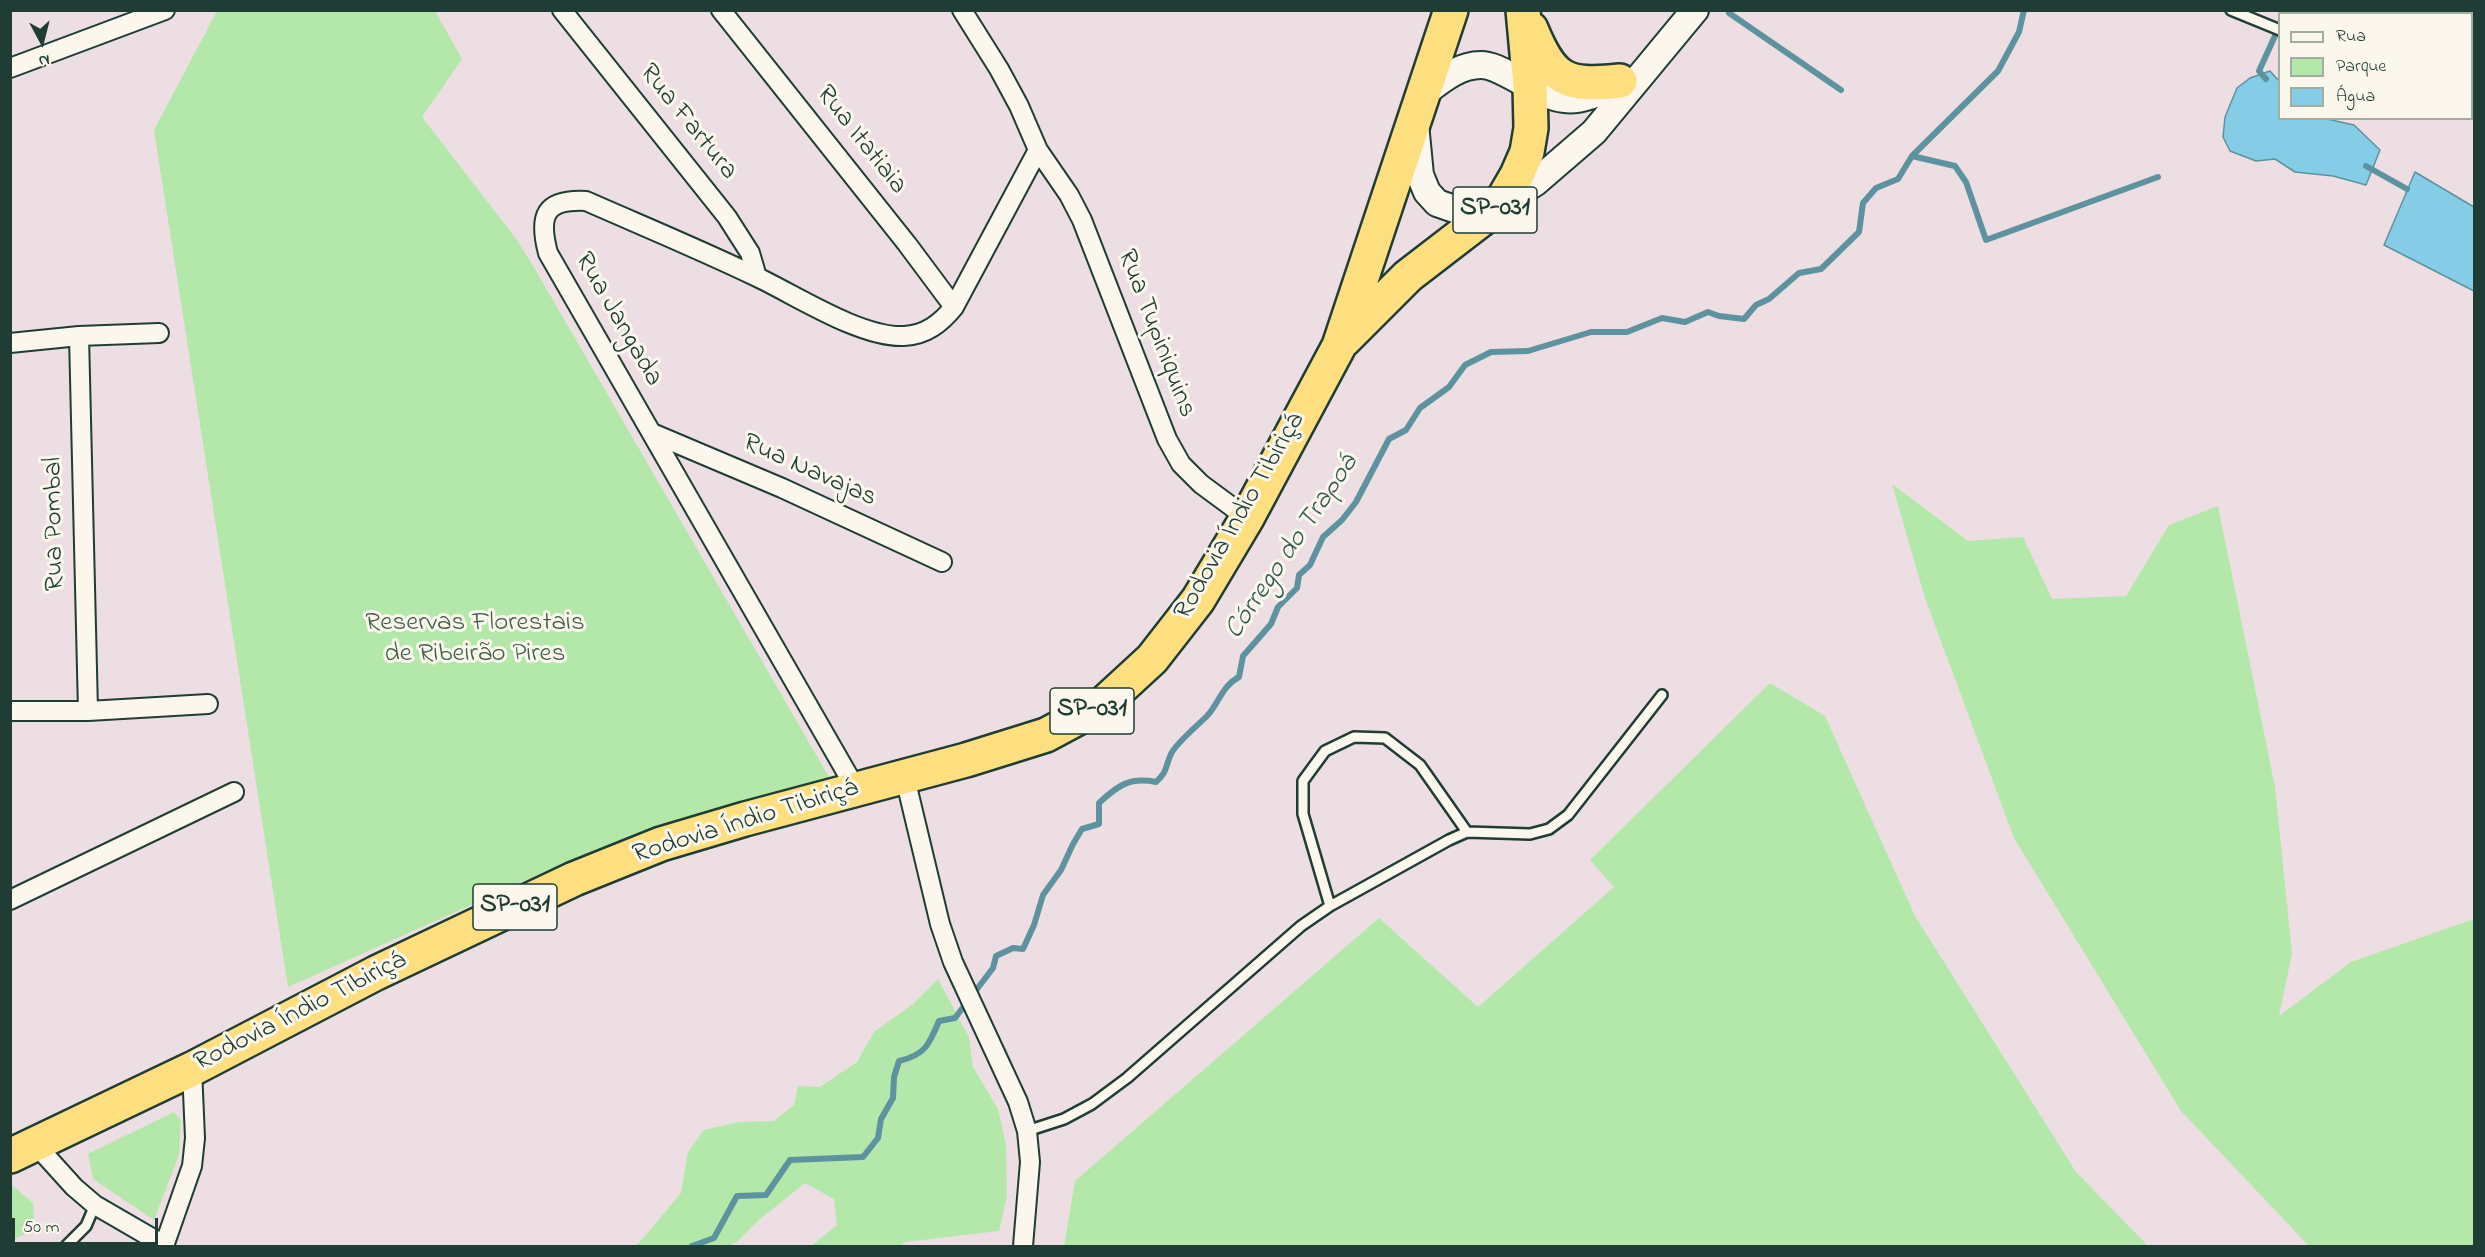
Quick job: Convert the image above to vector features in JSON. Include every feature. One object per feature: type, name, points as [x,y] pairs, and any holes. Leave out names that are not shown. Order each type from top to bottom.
[{"type":"highway","name":"Rodovia Índio Tibiriçá","points":[[17,1152],[192,1069],[376,973],[574,879],[661,844],[856,789],[905,778],[1046,735],[1102,705],[1152,659],[1198,600],[1246,518],[1339,346],[1451,10]]},
{"type":"highway","name":"Rodovia Índio Tibiriçá","points":[[1339,346],[1408,276],[1499,206],[1527,152],[1531,128],[1530,86],[1523,10]]},
{"type":"highway","points":[[1523,10],[1540,50],[1554,72],[1571,82],[1588,84],[1620,81]]},
{"type":"main road","points":[[1656,58],[1599,93],[1583,99],[1554,98],[1500,70],[1482,65],[1464,68],[1445,78],[1418,106],[1420,175],[1427,192],[1437,203],[1463,212],[1480,212],[1499,206],[1536,182],[1594,132],[1656,58],[1695,10]]},
{"type":"street","points":[[10,68],[165,10]]},
{"type":"street","name":"Rua Fartura","points":[[562,10],[727,217],[750,253],[757,277]]},
{"type":"street","name":"Rua Itatiaia","points":[[722,10],[954,307]]},
{"type":"street","name":"Rua Tupiniquins","points":[[962,10],[999,69],[1019,106],[1038,150],[1069,195],[1082,220],[1172,447],[1181,464],[1201,484],[1246,518]]},
{"type":"street","points":[[954,307],[1038,150]]},
{"type":"street","name":"Rua Jangada","points":[[856,789],[548,254],[543,235],[544,219],[552,207],[566,200],[586,201],[757,277],[858,327],[883,334],[906,336],[929,330],[943,320],[954,307]]},
{"type":"street","points":[[10,343],[79,336],[159,333]]},
{"type":"street","name":"Rua Pombal","points":[[79,336],[88,711]]},
{"type":"street","name":"Rua Navajas","points":[[652,433],[782,488],[942,562]]},
{"type":"street","points":[[10,711],[88,711],[208,704]]},
{"type":"street","points":[[905,778],[940,924],[953,962],[1018,1102],[1027,1131],[1030,1162],[1023,1246]]},
{"type":"street","points":[[10,900],[234,792]]},
{"type":"street","points":[[17,1152],[164,1246],[192,1166],[195,1138],[192,1069]]},
{"type":"lane","points":[[2231,10],[2278,29]]},
{"type":"lane","points":[[1027,1131],[1064,1119],[1110,1091],[1301,926],[1330,906],[1467,832],[1530,834],[1549,829],[1568,815],[1662,695]]},
{"type":"lane","points":[[1330,906],[1302,814],[1303,780],[1325,751],[1354,737],[1385,738],[1420,765],[1467,832]]},
{"type":"lane","points":[[66,1246],[86,1226],[95,1204]]},
{"type":"green space","name":"Reservas Florestais de Ribeirão Pires","points":[[217,11],[435,11],[462,59],[422,117],[517,240],[535,269],[829,777],[585,854],[288,987],[154,130]]},
{"type":"green space","points":[[1892,484],[1968,541],[2023,537],[2052,599],[2126,596],[2169,525],[2218,506],[2275,787],[2292,953],[2279,1016],[2351,962],[2474,919],[2474,1246],[2309,1246],[2181,1111],[2014,838],[1925,598]]},
{"type":"green space","points":[[1770,683],[1825,716],[1915,916],[2076,1172],[2148,1246],[1064,1246],[1075,1181],[1379,918],[1478,1007],[1614,887],[1590,860]]},
{"type":"green space","points":[[938,979],[969,1037],[973,1067],[998,1109],[1006,1145],[1007,1196],[999,1231],[905,1242],[901,1246],[811,1246],[837,1225],[834,1199],[805,1183],[759,1220],[738,1241],[729,1246],[633,1246],[639,1243],[681,1193],[688,1152],[704,1130],[739,1122],[774,1121],[794,1105],[798,1086],[820,1087],[857,1062],[874,1032],[913,1004]]},
{"type":"green space","points":[[174,1112],[181,1120],[179,1155],[154,1220],[93,1179],[88,1154]]},
{"type":"green space","points":[[13,1186],[33,1203],[34,1218],[24,1234],[11,1241],[11,1188]]},
{"type":"water","points":[[2270,71],[2278,80],[2278,120],[2332,120],[2354,125],[2380,150],[2366,185],[2333,176],[2295,172],[2275,159],[2256,161],[2230,151],[2223,137],[2225,117],[2237,88],[2250,78]]},
{"type":"water","points":[[2415,172],[2474,207],[2474,291],[2384,245]]},
{"type":"waterway","name":"Córrego do Trapoá","points":[[692,1246],[714,1238],[737,1196],[766,1195],[790,1160],[863,1157],[878,1138],[881,1119],[893,1098],[894,1077],[899,1061],[915,1056],[925,1048],[939,1021],[955,1018],[993,968],[996,956],[1013,948],[1023,949],[1034,925],[1043,895],[1061,870],[1082,829],[1099,824],[1099,803],[1112,791],[1125,784],[1139,781],[1156,782],[1160,778],[1174,750],[1207,716],[1229,685],[1239,677],[1243,656],[1271,624],[1278,607],[1297,588],[1299,575],[1310,565],[1323,537],[1342,520],[1356,502],[1389,439],[1406,430],[1420,408],[1449,387],[1465,365],[1491,352],[1528,351],[1591,332],[1627,332],[1662,318],[1685,322],[1708,312],[1719,316],[1744,319],[1756,305],[1769,299],[1799,273],[1821,269],[1859,232],[1863,203],[1876,188],[1898,179],[1912,156],[1998,71],[2019,32],[2024,10]]},
{"type":"waterway","points":[[1729,13],[1841,90]]},
{"type":"waterway","points":[[2266,79],[2259,71],[2278,29]]},
{"type":"waterway","points":[[1912,156],[1955,166],[1966,182],[1986,240],[2158,177]]},
{"type":"waterway","points":[[2366,166],[2407,189]]}]
